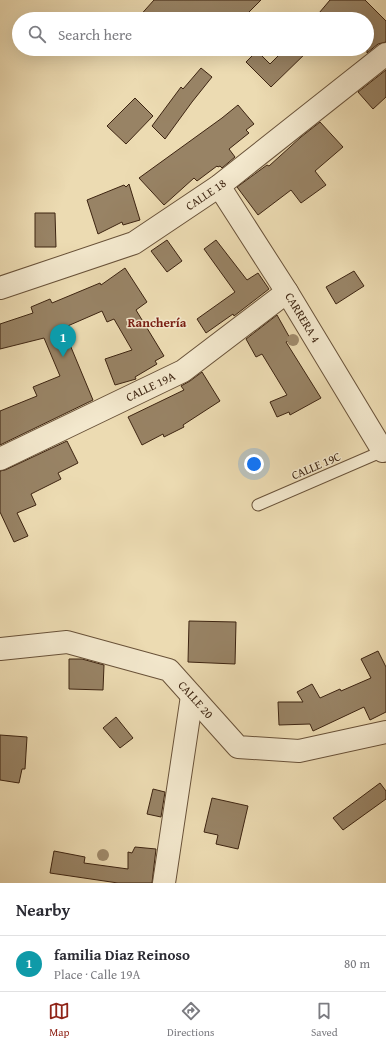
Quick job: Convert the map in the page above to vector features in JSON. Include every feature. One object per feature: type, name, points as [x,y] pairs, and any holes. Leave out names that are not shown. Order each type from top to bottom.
[{"type":"street","name":"CALLE 18","points":[[0,288],[134,243],[219,186],[386,54]]},
{"type":"street","name":"CARRERA 4","points":[[219,186],[287,292],[383,451]]},
{"type":"street","name":"CALLE 19A","points":[[0,459],[183,371],[287,292]]},
{"type":"street","name":"CALLE 20","points":[[0,649],[67,642],[169,670],[238,747],[299,751],[386,732]]},
{"type":"street","points":[[164,883],[192,696]]},
{"type":"lane","name":"CALLE 19C","points":[[258,505],[383,451]]},
{"type":"building","points":[[154,0],[261,0],[249,12],[143,12]]},
{"type":"building","points":[[330,0],[365,0],[386,21],[386,42],[378,44],[374,47],[374,12],[320,12]]},
{"type":"building","points":[[252,56],[262,56],[270,64],[278,56],[303,56],[271,87],[246,62]]},
{"type":"building","points":[[201,68],[212,77],[165,139],[152,126],[181,87],[183,89]]},
{"type":"building","points":[[386,70],[386,97],[373,109],[358,92]]},
{"type":"building","points":[[135,98],[153,116],[126,144],[107,126]]},
{"type":"building","points":[[238,105],[254,124],[246,130],[249,133],[229,149],[235,157],[222,168],[217,166],[197,181],[194,178],[164,205],[139,178]]},
{"type":"building","points":[[320,122],[343,147],[315,171],[326,185],[301,203],[291,190],[258,215],[237,187],[267,165],[269,166]]},
{"type":"building","points":[[129,184],[140,220],[123,225],[122,222],[98,234],[87,200],[124,185],[126,187]]},
{"type":"building","points":[[35,213],[55,213],[56,247],[35,247]]},
{"type":"building","points":[[167,240],[182,261],[167,272],[151,251]]},
{"type":"building","points":[[216,240],[247,280],[258,273],[269,289],[234,316],[233,314],[206,333],[197,319],[235,292],[204,249]]},
{"type":"building","points":[[125,268],[147,302],[136,310],[164,356],[155,361],[157,364],[135,377],[136,379],[115,385],[105,359],[132,350],[114,319],[107,322],[102,311],[63,328],[93,400],[0,445],[0,411],[37,396],[33,387],[60,376],[44,338],[0,349],[0,324],[33,313],[31,307],[50,299],[52,303],[100,283],[101,285]]},
{"type":"building","points":[[354,271],[364,286],[336,304],[326,287]]},
{"type":"building","points":[[277,315],[291,340],[286,342],[321,398],[290,415],[289,412],[277,417],[270,402],[287,395],[262,354],[256,357],[246,339]]},
{"type":"building","points":[[202,372],[220,401],[183,425],[184,427],[164,437],[163,434],[142,445],[128,417],[184,390],[181,386]]},
{"type":"building","points":[[67,441],[78,463],[58,473],[61,479],[31,494],[36,505],[17,513],[28,536],[14,542],[0,512],[0,471]]},
{"type":"building","points":[[189,621],[236,622],[235,664],[188,662]]},
{"type":"building","points":[[378,651],[386,667],[386,712],[370,720],[364,707],[313,731],[310,724],[279,725],[278,702],[303,702],[297,692],[312,684],[320,698],[371,678],[361,659]]},
{"type":"building","points":[[69,659],[82,659],[104,665],[103,690],[69,689]]},
{"type":"building","points":[[116,717],[133,738],[120,748],[103,728]]},
{"type":"building","points":[[0,735],[27,737],[25,769],[22,769],[19,783],[0,780]]},
{"type":"building","points":[[380,783],[386,791],[386,799],[343,830],[333,818]]},
{"type":"building","points":[[153,789],[165,792],[161,817],[147,814]]},
{"type":"building","points":[[212,798],[248,806],[238,849],[216,844],[218,835],[204,832]]},
{"type":"building","points":[[135,847],[156,849],[152,883],[118,883],[50,873],[54,851],[85,857],[84,863],[128,869],[128,852],[132,853]]},
{"type":"place","name":"familia Diaz Reinoso","points":[[63,357]]},
{"type":"district","name":"Ranchería","points":[[157,322]]}]
